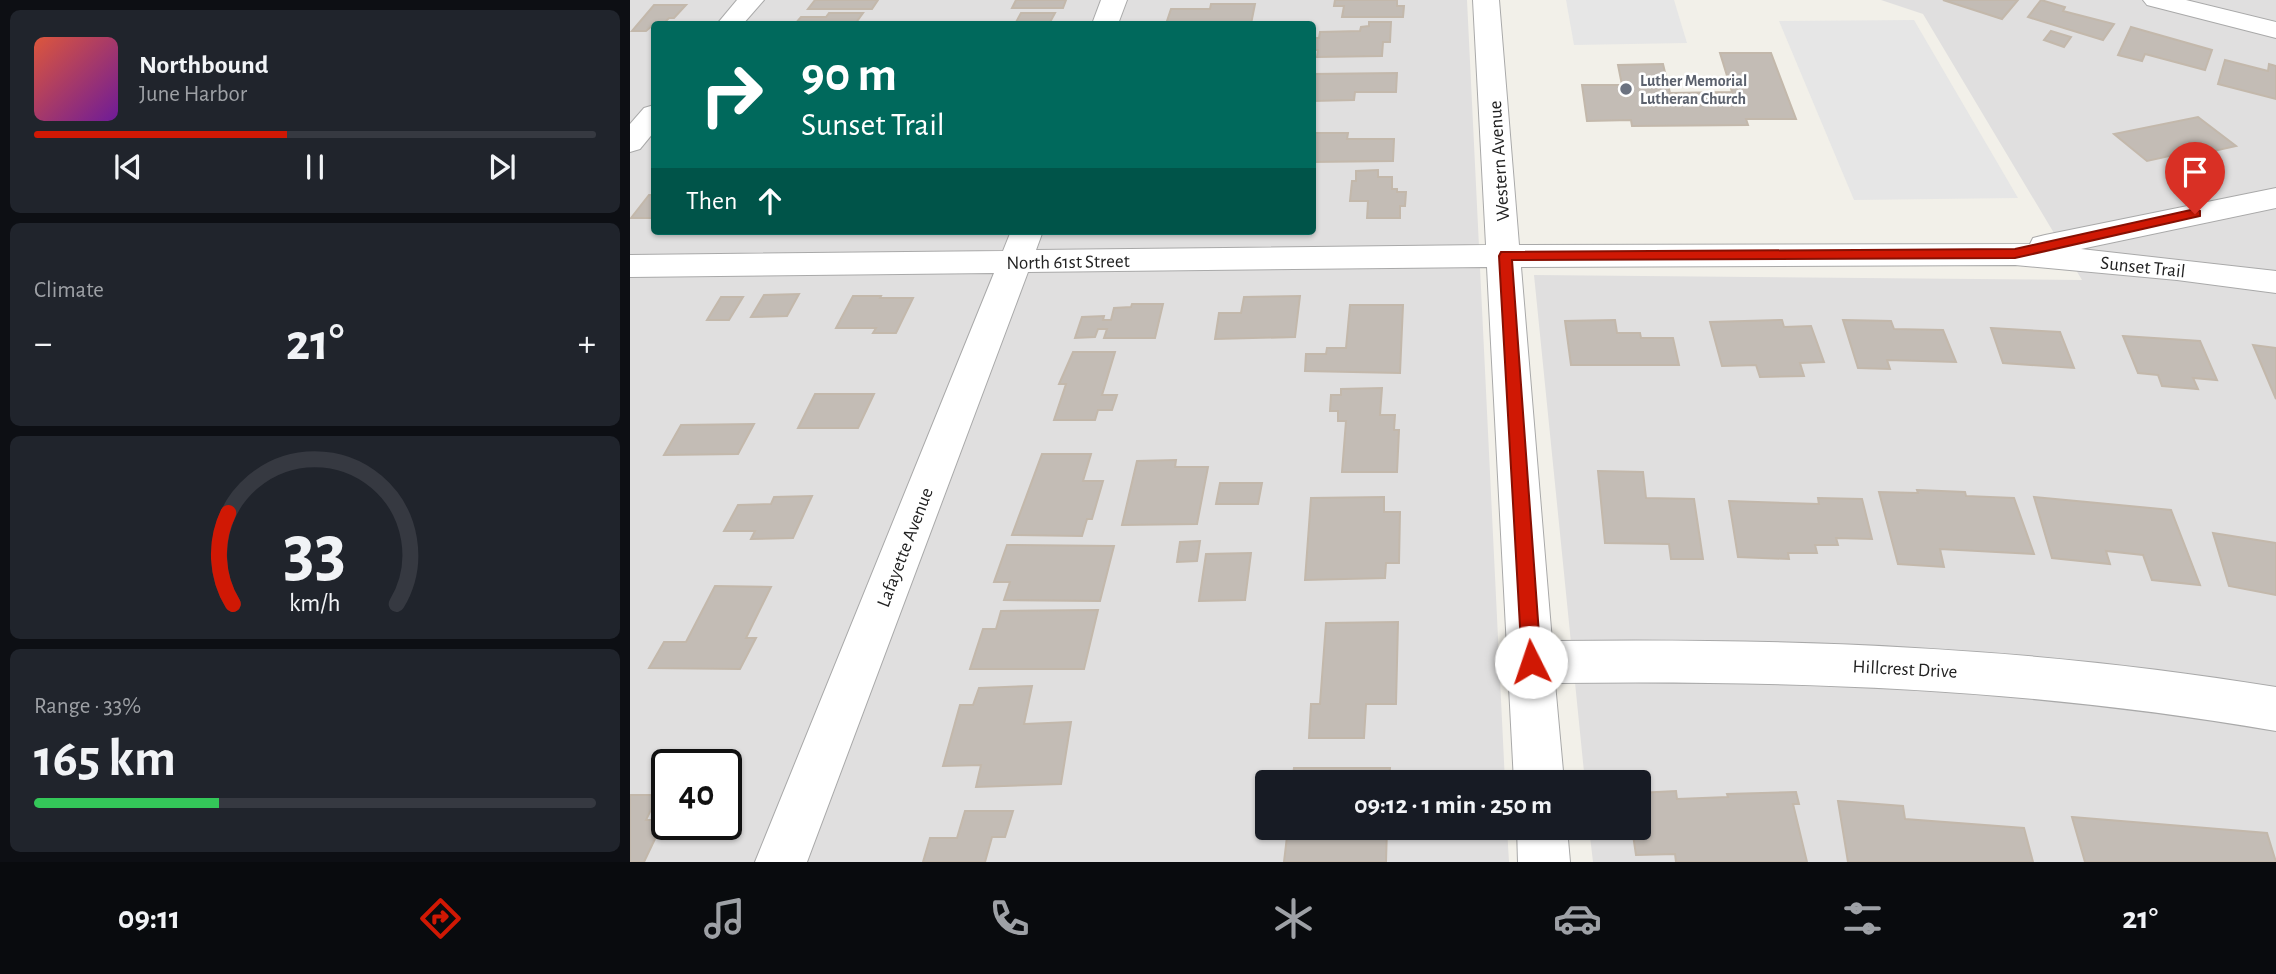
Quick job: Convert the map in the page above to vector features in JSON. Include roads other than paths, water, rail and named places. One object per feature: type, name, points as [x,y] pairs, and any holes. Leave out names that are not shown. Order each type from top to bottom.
[{"type":"street","points":[[733,21],[751,0]]},
{"type":"street","points":[[1106,21],[1114,0]]},
{"type":"street","name":"Western Avenue","points":[[1486,0],[1538,770]]},
{"type":"street","points":[[2156,0],[2276,30]]},
{"type":"street","points":[[630,143],[651,118]]},
{"type":"street","points":[[2015,254],[2142,224],[2276,198]]},
{"type":"street","points":[[2142,224],[2177,269]]},
{"type":"street","name":"North 61st Street","points":[[630,266],[1021,246],[1505,256]]},
{"type":"street","name":"Lafayette Avenue","points":[[781,862],[1021,246]]},
{"type":"street","name":"Sunset Trail","points":[[1505,256],[2015,254],[2177,269],[2276,282]]},
{"type":"street","name":"Hillcrest Drive","points":[[1531,662],[1692,660],[1891,666],[2002,673],[2116,685],[2276,709]]},
{"type":"street","points":[[1543,840],[1544,862]]},
{"type":"place","name":"Luther Memorial Lutheran Church","points":[[1626,89]]}]
